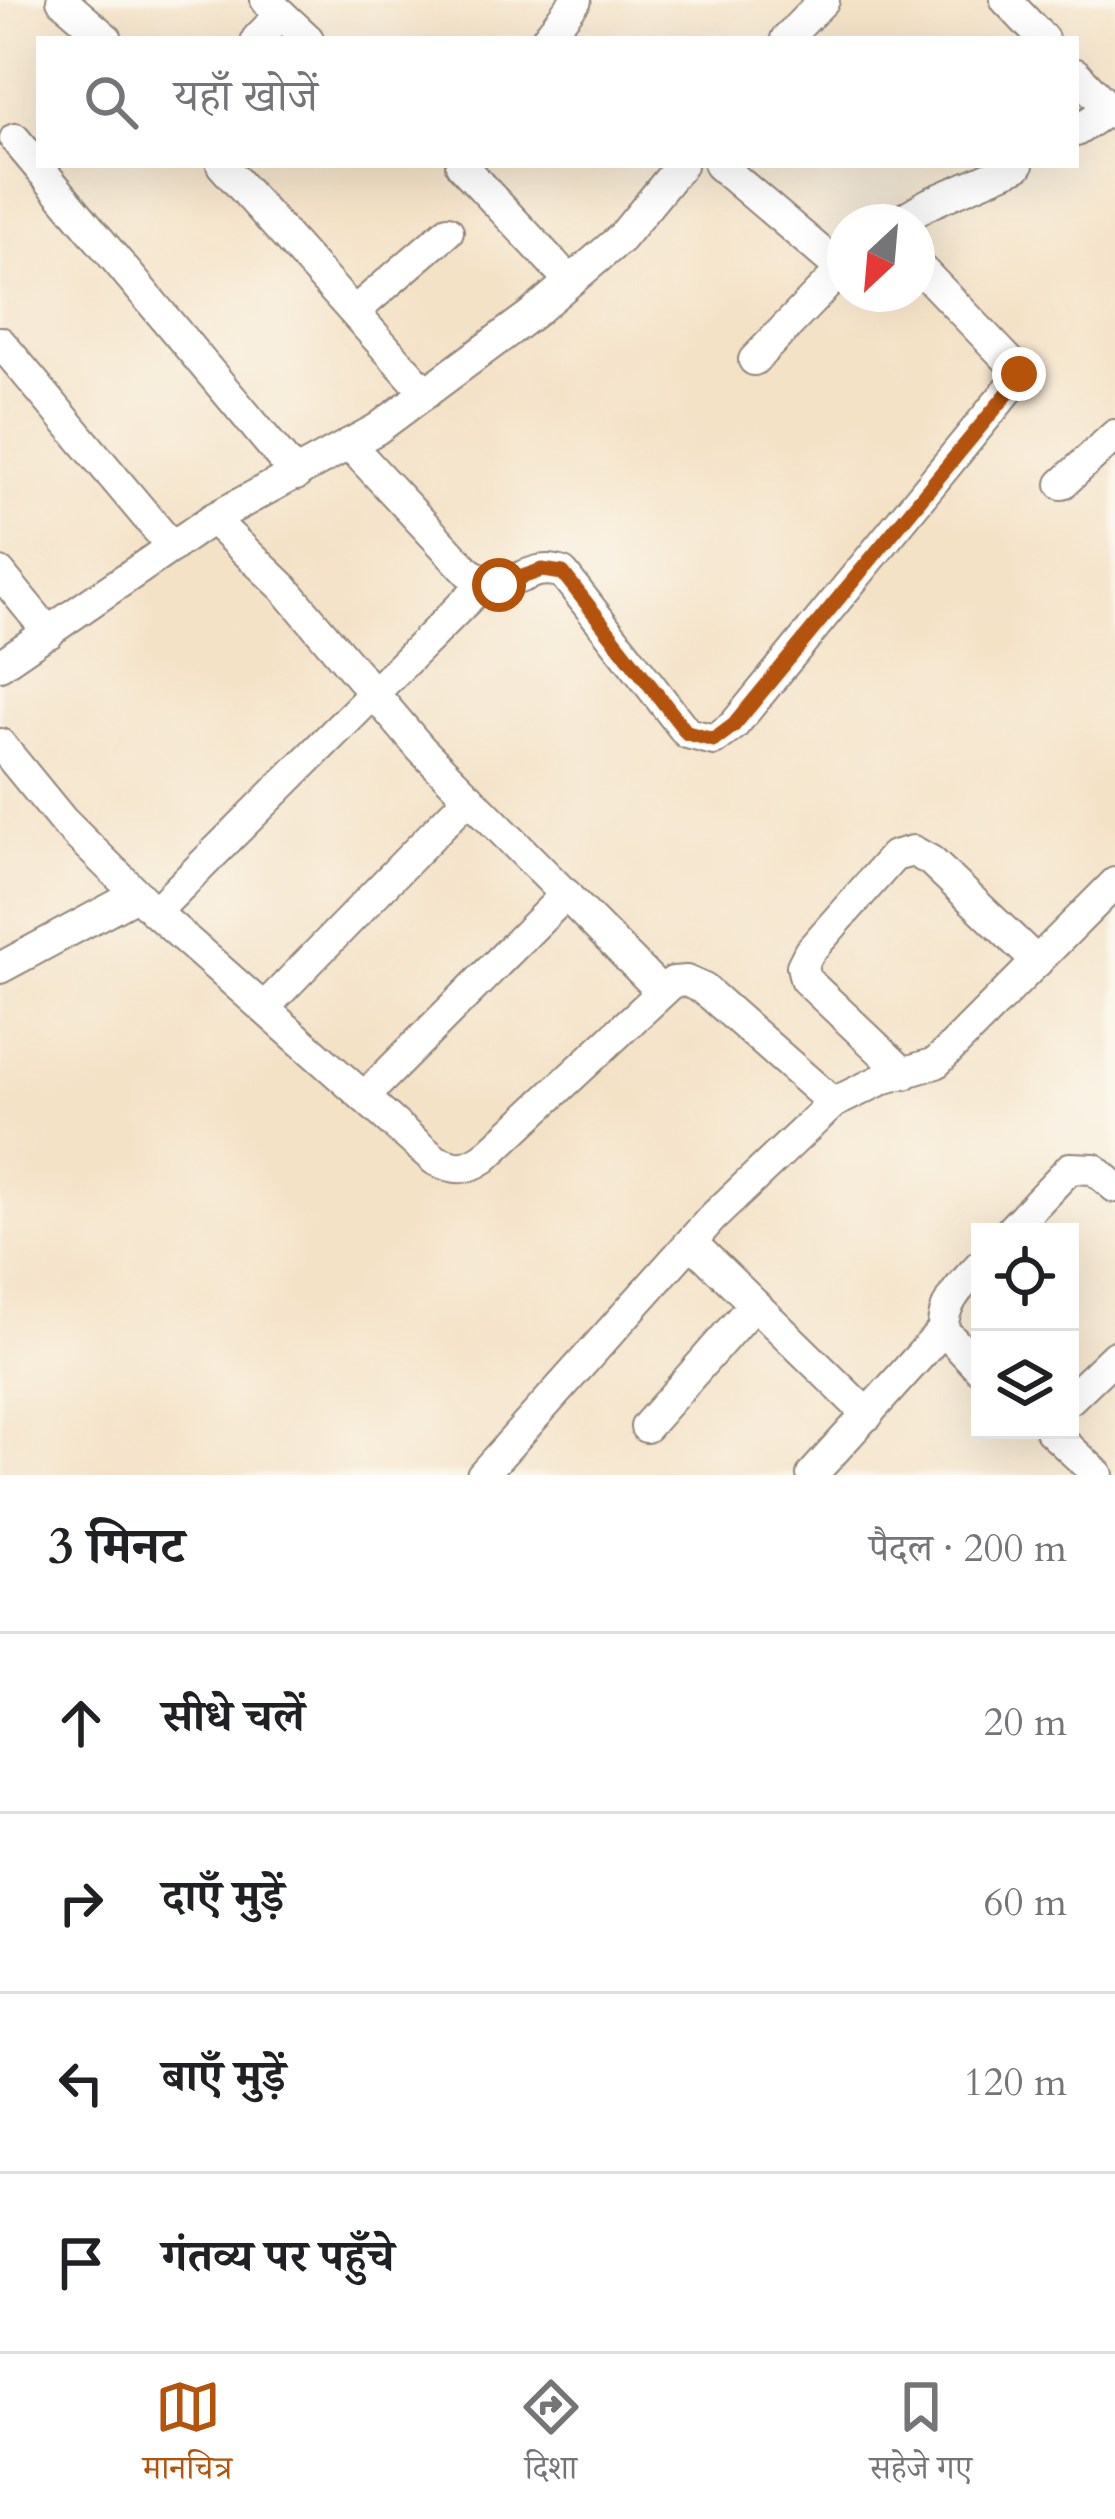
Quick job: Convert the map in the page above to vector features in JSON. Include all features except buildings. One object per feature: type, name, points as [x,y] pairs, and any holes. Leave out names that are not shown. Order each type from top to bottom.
[{"type":"street","points":[[62,0],[104,36]]},
{"type":"street","points":[[548,36],[576,0]]},
{"type":"street","points":[[789,36],[824,0]]},
{"type":"street","points":[[1006,0],[1040,36]]},
{"type":"street","points":[[258,36],[273,7],[305,36]]},
{"type":"street","points":[[1079,77],[1112,112],[1079,129]]},
{"type":"street","points":[[16,139],[36,163]]},
{"type":"street","points":[[40,168],[296,475]]},
{"type":"street","points":[[225,168],[426,393]]},
{"type":"street","points":[[464,168],[570,281]]},
{"type":"street","points":[[0,665],[212,519],[350,444],[426,393],[621,238],[679,168]]},
{"type":"street","points":[[722,168],[827,254]]},
{"type":"street","points":[[928,204],[1011,168]]},
{"type":"street","points":[[354,312],[448,231]]},
{"type":"street","points":[[754,360],[827,284]]},
{"type":"street","points":[[350,444],[468,572],[484,583],[499,585],[542,570],[563,573],[687,733],[714,740],[724,734],[1018,378],[1016,368],[935,284]]},
{"type":"street","points":[[0,342],[172,547]]},
{"type":"street","points":[[1062,484],[1115,435]]},
{"type":"street","points":[[212,519],[284,588],[469,796],[661,990]]},
{"type":"street","points":[[0,572],[49,633]]},
{"type":"street","points":[[0,968],[146,903],[374,694],[484,583]]},
{"type":"street","points":[[0,744],[63,821],[146,903],[435,1160],[453,1168],[469,1168],[673,982],[686,981],[704,989],[833,1103]]},
{"type":"street","points":[[264,1008],[469,796]]},
{"type":"street","points":[[905,1074],[805,979],[802,966],[809,952],[894,856],[913,851],[931,861],[1037,962]]},
{"type":"street","points":[[482,1475],[691,1242],[833,1103],[860,1088],[936,1063],[1115,883]]},
{"type":"street","points":[[364,1097],[566,894]]},
{"type":"street","points":[[1018,1223],[1070,1168],[1094,1169],[1115,1187]]},
{"type":"street","points":[[691,1242],[868,1415]]},
{"type":"street","points":[[971,1275],[949,1300],[943,1315],[944,1330],[971,1359]]},
{"type":"street","points":[[646,1427],[754,1304]]},
{"type":"street","points":[[812,1475],[944,1330]]},
{"type":"street","points":[[1079,1390],[1115,1356]]},
{"type":"street","points":[[1060,1439],[1098,1475]]},
{"type":"route","points":[[499,585],[542,570],[563,573],[687,733],[714,740],[734,725],[1019,374]]}]
